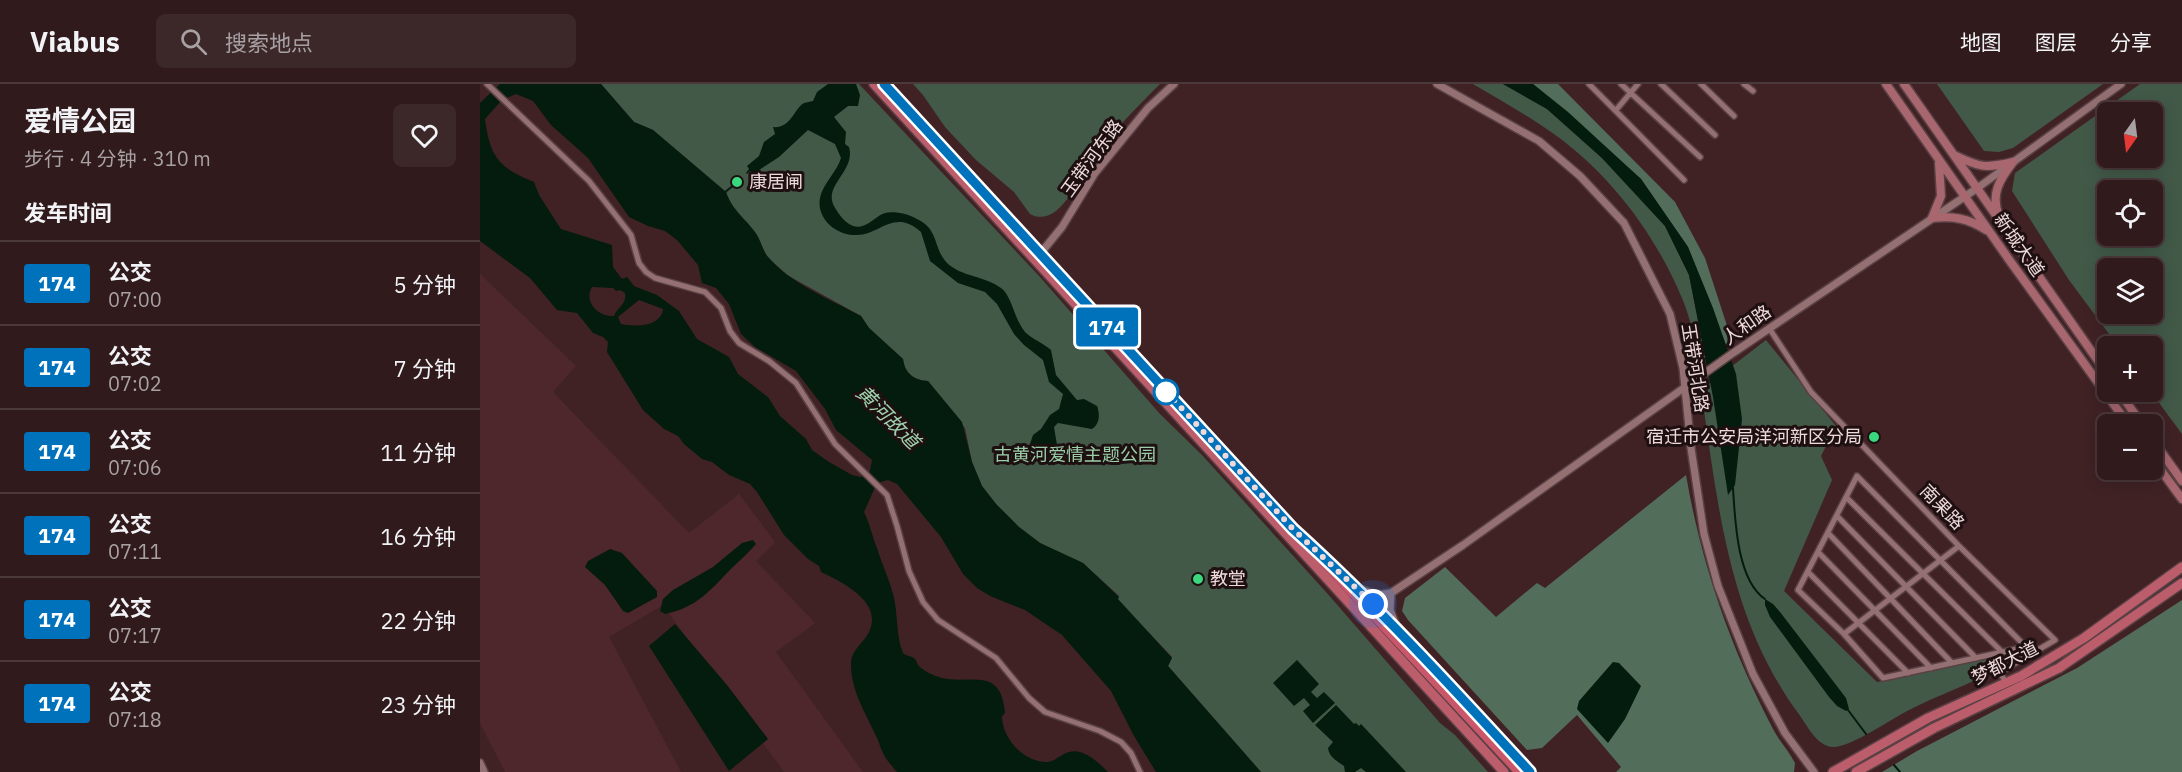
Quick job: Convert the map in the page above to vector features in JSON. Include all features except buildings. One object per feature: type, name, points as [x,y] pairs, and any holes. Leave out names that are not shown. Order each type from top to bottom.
[{"type":"highway","points":[[1293,529],[1354,589],[1520,772]]},
{"type":"main road","points":[[874,84],[1504,772]]},
{"type":"main road","points":[[884,84],[1293,529]]},
{"type":"main road","name":"新城大道","points":[[1886,84],[1964,197],[2121,414]]},
{"type":"main road","name":"新城大道","points":[[1904,84],[2097,359]]},
{"type":"main road","points":[[1946,145],[1936,156],[1941,196],[1932,218],[1959,217],[1989,232]]},
{"type":"main road","points":[[1953,155],[1975,165],[1988,167],[2013,162]]},
{"type":"main road","points":[[2004,228],[1997,211],[1995,194],[2000,179],[2013,162]]},
{"type":"main road","points":[[1999,246],[2011,237]]},
{"type":"main road","points":[[2163,454],[2182,481]]},
{"type":"main road","points":[[2163,473],[2182,499]]},
{"type":"main road","name":"梦都大道","points":[[1833,772],[1928,718],[2021,676],[2084,638],[2182,567]]},
{"type":"main road","name":"梦都大道","points":[[1856,772],[1934,728],[2059,668],[2182,583]]},
{"type":"main road","points":[[1354,589],[1404,635],[1530,772]]},
{"type":"street","name":"玉带河东路","points":[[1040,254],[1062,227],[1095,173],[1148,108],[1174,84]]},
{"type":"street","name":"玉带河北路","points":[[1437,84],[1539,141],[1580,176],[1624,223],[1670,314],[1683,368],[1704,534],[1718,586],[1753,674],[1785,733],[1814,772]]},
{"type":"street","points":[[1589,84],[1684,180]]},
{"type":"street","points":[[1621,84],[1700,157]]},
{"type":"street","points":[[1616,111],[1638,84]]},
{"type":"street","points":[[1661,84],[1715,135]]},
{"type":"street","points":[[1701,84],[1734,116]]},
{"type":"street","points":[[1744,84],[1753,91]]},
{"type":"street","name":"人和路","points":[[1391,593],[1463,545],[1769,328],[1976,189],[2121,84]]},
{"type":"street","points":[[489,85],[589,181],[631,235],[639,263],[646,272],[655,278],[698,289],[712,298],[726,317],[734,338],[747,349],[769,361],[796,383],[835,444],[887,495],[909,571],[923,602],[938,620],[996,658],[1029,698],[1045,711],[1100,731],[1121,742],[1131,753],[1140,772]]},
{"type":"street","name":"南果路","points":[[1769,328],[1811,392],[1959,546],[2055,639],[2000,672],[2006,683]]},
{"type":"street","points":[[1857,476],[2026,647],[1883,678],[1844,634],[1798,590],[1837,516],[1857,476]]},
{"type":"street","points":[[1846,498],[2002,652]]},
{"type":"street","points":[[1837,516],[1976,658]]},
{"type":"street","points":[[1828,533],[1952,663]]},
{"type":"street","points":[[1844,634],[1959,546]]},
{"type":"street","points":[[1818,552],[1931,668]]},
{"type":"street","points":[[1808,572],[1908,673]]},
{"type":"street","points":[[1354,589],[1377,595],[1391,593],[1390,614],[1404,635]]},
{"type":"street","points":[[480,763],[484,772]]},
{"type":"shaded area","points":[[1533,84],[1558,84],[1675,202],[1705,258],[1732,341],[1726,345],[1688,247],[1641,179]]},
{"type":"shaded area","points":[[480,274],[576,366],[553,392],[689,533],[739,494],[775,542],[756,561],[815,623],[776,652],[863,772],[784,772],[663,605],[609,637],[681,772],[505,772],[480,723]]},
{"type":"shaded area","points":[[1686,475],[1700,542],[1719,605],[1758,698],[1775,733],[1795,763],[1794,772],[1616,772],[1621,767],[1577,715],[1542,748],[1527,750],[1408,620],[1402,611],[1405,598],[1445,567],[1496,617],[1537,583],[1545,588]]},
{"type":"shaded area","points":[[2182,600],[2182,772],[1882,772],[1917,751],[2077,668]]},
{"type":"green space","name":"古黄河爱情主题公园","points":[[601,84],[859,84],[1040,277],[1160,414],[1202,455],[1440,723],[1455,735],[1488,772],[1261,772],[1168,666],[1172,657],[1117,599],[1119,596],[1083,563],[1040,543],[1019,527],[996,504],[982,486],[972,462],[965,428],[928,381],[911,375],[903,359],[869,328],[861,316],[787,275],[766,255],[757,235],[731,207],[726,192],[653,130],[634,122]]},
{"type":"green space","points":[[913,84],[1160,84],[1107,141],[1062,206],[1050,215],[1040,217],[1030,214],[1014,192],[976,160],[945,127]]},
{"type":"green space","points":[[1473,84],[1503,84],[1547,109],[1602,158],[1665,226],[1689,275],[1706,361],[1700,364],[1688,314],[1671,274],[1659,251],[1629,207],[1575,150],[1525,114]]},
{"type":"green space","points":[[1937,84],[2103,84],[2013,148],[1999,152],[1984,151]]},
{"type":"green space","points":[[2140,84],[2182,84],[2182,434],[2158,402],[2163,402],[2163,336],[2111,336],[2102,324],[2163,324],[2163,258],[2097,258],[2097,318],[2069,280],[2012,191],[2015,173],[2097,115],[2097,168],[2163,168],[2163,102],[2115,102]]},
{"type":"green space","points":[[1766,340],[1836,426],[1821,456],[1832,480],[1784,591],[1877,682],[2027,651],[1980,678],[1839,746],[1832,747],[1821,743],[1808,729],[1774,676],[1756,638],[1741,599],[1730,559],[1713,475],[1701,390]]},
{"type":"water","name":"黄河故道","points":[[500,84],[601,84],[634,122],[653,130],[726,192],[735,209],[757,235],[766,254],[777,266],[812,290],[861,316],[869,328],[903,359],[911,375],[928,381],[962,422],[972,462],[982,486],[996,504],[1019,527],[1040,543],[1083,563],[1119,597],[1118,599],[1172,658],[1168,666],[1261,772],[1156,772],[1111,691],[1062,635],[1025,610],[990,596],[977,588],[963,574],[941,537],[897,484],[888,480],[877,483],[864,512],[892,591],[903,653],[914,658],[921,668],[934,675],[947,679],[980,680],[997,687],[1002,697],[1005,713],[1002,716],[1006,732],[1016,747],[1030,758],[1049,762],[1076,751],[1099,763],[1108,772],[897,772],[882,751],[859,700],[851,672],[851,662],[855,651],[868,634],[872,623],[867,604],[850,588],[821,572],[819,566],[808,559],[784,535],[750,484],[729,475],[712,462],[702,459],[678,436],[664,429],[643,410],[607,352],[608,342],[603,337],[593,333],[577,313],[557,310],[530,278],[480,241],[480,103]],"holes":[[[516,94],[533,101],[551,125],[588,158],[629,217],[665,231],[677,240],[698,265],[702,283],[716,288],[729,304],[741,334],[755,347],[796,371],[825,409],[836,430],[872,460],[869,475],[860,477],[852,475],[812,450],[806,439],[780,416],[768,397],[738,374],[729,357],[697,339],[679,311],[657,295],[634,286],[627,277],[622,279],[613,267],[612,245],[561,229],[539,195],[534,182],[512,172],[498,160],[493,152],[485,119],[502,100]],[[592,287],[613,288],[625,293],[625,297],[614,316],[608,316],[594,307],[590,293]],[[639,300],[663,309],[658,319],[646,324],[621,324],[618,317]]]},
{"type":"water","points":[[828,84],[856,84],[860,95],[858,106],[848,106],[834,117],[846,132],[845,144],[849,147],[850,156],[833,191],[832,198],[836,210],[846,222],[855,227],[865,225],[885,213],[906,214],[913,217],[929,228],[943,257],[953,268],[995,284],[1005,292],[1025,332],[1051,350],[1056,375],[1077,400],[1084,399],[1097,406],[1099,412],[1097,424],[1092,429],[1058,423],[1054,427],[1059,457],[1052,458],[1036,453],[1030,444],[1033,435],[1041,429],[1050,415],[1059,409],[1063,394],[1049,382],[1043,360],[1014,334],[997,304],[985,292],[958,283],[930,261],[921,232],[911,225],[895,222],[865,234],[850,235],[835,229],[825,219],[821,213],[820,198],[841,158],[835,144],[808,130],[779,157],[753,174],[750,171],[746,173],[749,169],[747,166],[759,156],[764,142],[775,134],[773,127],[784,125],[801,105],[813,101],[817,92]]},
{"type":"water","points":[[1503,84],[1533,84],[1568,112],[1641,179],[1688,247],[1713,308],[1736,374],[1742,419],[1735,485],[1728,495],[1713,397],[1689,275],[1665,226],[1602,158],[1547,109]]},
{"type":"water","points":[[753,540],[756,544],[702,597],[676,611],[665,614],[660,611],[663,599],[673,590],[713,567],[742,543]]},
{"type":"water","points":[[610,549],[622,553],[657,591],[657,597],[628,613],[623,611],[605,585],[585,567],[588,561]]},
{"type":"water","points":[[1765,599],[1780,612],[1846,698],[1849,709],[1846,711],[1837,706],[1829,697],[1770,617]]},
{"type":"water","points":[[675,624],[727,685],[768,739],[729,771],[649,646]]},
{"type":"water","points":[[1297,660],[1319,684],[1311,692],[1317,698],[1324,692],[1335,703],[1313,723],[1303,711],[1310,705],[1304,698],[1294,706],[1273,683]]},
{"type":"water","points":[[1613,662],[1619,663],[1641,686],[1625,719],[1608,743],[1577,709],[1579,701]]},
{"type":"water","points":[[1336,705],[1354,724],[1359,726],[1361,724],[1406,772],[1366,772],[1361,768],[1355,772],[1345,772],[1344,766],[1330,754],[1328,748],[1333,742],[1315,725]]},
{"type":"waterway","points":[[724,193],[735,184]]},
{"type":"waterway","points":[[1733,488],[1739,548],[1743,564],[1748,578],[1765,599]]},
{"type":"waterway","points":[[1848,710],[1866,734]]},
{"type":"waterway","points":[[1894,765],[1900,772]]},
{"type":"bus line","name":"174","points":[[884,84],[1293,529],[1349,580],[1408,639],[1530,772]]},
{"type":"place","name":"康居闸","points":[[737,182]]},
{"type":"place","name":"宿迁市公安局洋河新区分局","points":[[1874,437]]},
{"type":"place","name":"教堂","points":[[1198,579]]},
{"type":"route","points":[[1166,392],[1163,388],[1293,529],[1373,604]]}]
